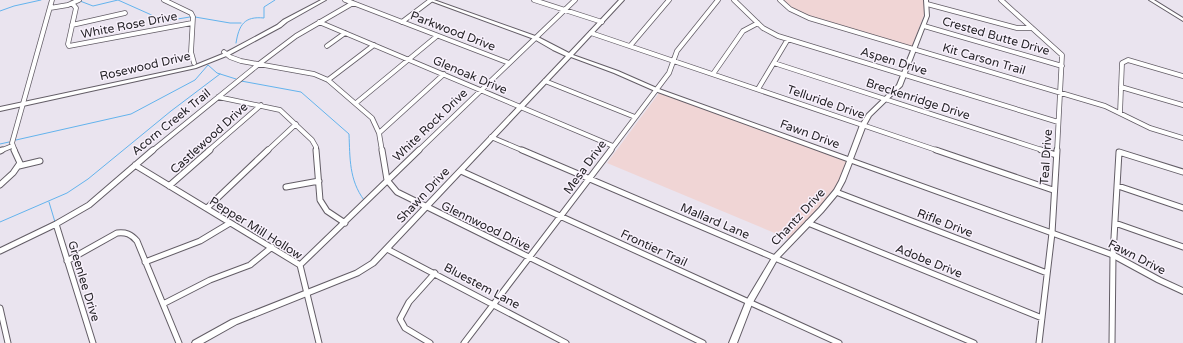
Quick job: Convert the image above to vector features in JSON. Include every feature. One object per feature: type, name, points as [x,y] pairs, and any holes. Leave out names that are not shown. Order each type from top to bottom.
[{"type":"street","points":[[18,166],[19,160],[12,146],[52,0]]},
{"type":"street","points":[[50,8],[72,3],[78,0]]},
{"type":"street","points":[[164,0],[189,11],[193,17],[191,52],[194,63]]},
{"type":"street","name":"Rosewood Drive","points":[[0,105],[25,102],[194,67],[226,53],[279,26],[285,21],[324,0]]},
{"type":"street","name":"Parkwood Drive","points":[[345,0],[509,63]]},
{"type":"street","points":[[402,22],[431,0]]},
{"type":"street","name":"Fawn Drive","points":[[431,0],[536,38],[551,48],[569,56],[617,72],[656,90],[1113,255],[1183,291]]},
{"type":"street","points":[[534,0],[602,22]]},
{"type":"street","name":"White Rock Drive","points":[[300,265],[575,0]]},
{"type":"street","name":"Shawn Drive","points":[[196,343],[234,322],[357,273],[373,263],[622,0]]},
{"type":"street","points":[[630,46],[669,0]]},
{"type":"street","name":"Mesa Drive","points":[[464,343],[669,73],[677,51],[718,0]]},
{"type":"street","name":"Aspen Drive","points":[[734,0],[769,32],[1058,122]]},
{"type":"street","name":"Kit Carson Trail","points":[[780,0],[790,9],[808,18],[1105,106],[1150,128],[1183,138]]},
{"type":"street","name":"Teal Drive","points":[[1000,0],[1062,55],[1061,92],[1053,190],[1052,233],[1040,343]]},
{"type":"street","points":[[1151,0],[1183,20]]},
{"type":"street","points":[[926,2],[1017,28],[1032,28]]},
{"type":"street","name":"Chantz Drive","points":[[733,343],[748,303],[775,258],[821,210],[836,192],[863,125],[874,110],[899,86],[924,26],[927,16],[926,2]]},
{"type":"street","name":"White Rose Drive","points":[[72,3],[76,8],[68,44],[69,46],[192,23]]},
{"type":"street","name":"Acorn Creek Trail","points":[[0,252],[14,243],[56,224],[89,205],[134,165],[259,64],[296,36],[353,3]]},
{"type":"street","points":[[72,25],[114,17],[125,13]]},
{"type":"street","name":"Glenoak Drive","points":[[319,22],[613,146]]},
{"type":"street","points":[[714,74],[743,31],[758,23]]},
{"type":"street","name":"Crested Butte Drive","points":[[924,26],[1062,66]]},
{"type":"street","points":[[327,46],[345,33]]},
{"type":"street","name":"Telluride Drive","points":[[591,33],[1053,190]]},
{"type":"street","points":[[356,103],[437,36]]},
{"type":"street","points":[[758,89],[788,39]]},
{"type":"street","points":[[328,80],[374,45]]},
{"type":"street","points":[[226,53],[235,59],[314,74],[328,80],[372,118],[379,133],[387,180]]},
{"type":"street","name":"Rosewood Drive","points":[[0,109],[194,63],[226,53]]},
{"type":"street","points":[[1120,113],[1122,63],[1128,60],[1183,76]]},
{"type":"street","name":"Breckenridge Drive","points":[[774,63],[1056,155]]},
{"type":"street","points":[[379,133],[444,74]]},
{"type":"street","points":[[544,81],[635,117]]},
{"type":"street","points":[[1121,87],[1183,105]]},
{"type":"street","points":[[218,97],[280,110],[296,124],[312,140],[316,147],[320,200],[322,205],[330,214],[345,223]]},
{"type":"street","name":"Castlewood Drive","points":[[169,186],[261,105]]},
{"type":"street","points":[[206,208],[296,124]]},
{"type":"street","name":"Mallard Lane","points":[[491,137],[974,343]]},
{"type":"street","points":[[0,151],[12,146]]},
{"type":"street","points":[[1112,343],[1113,255],[1119,152],[1183,172]]},
{"type":"street","points":[[0,185],[18,166],[40,160]]},
{"type":"street","name":"Pepper Mill Hollow","points":[[134,165],[300,265],[319,343]]},
{"type":"street","name":"Frontier Trail","points":[[461,171],[748,303],[839,343]]},
{"type":"street","points":[[286,187],[319,180]]},
{"type":"street","name":"Glennwood Drive","points":[[387,180],[397,192],[426,207],[703,343]]},
{"type":"street","points":[[1118,186],[1183,208]]},
{"type":"street","name":"Rifle Drive","points":[[836,192],[1047,273]]},
{"type":"street","points":[[145,262],[204,241],[230,223]]},
{"type":"street","name":"Adobe Drive","points":[[808,223],[1042,318]]},
{"type":"street","points":[[1115,223],[1183,247]]},
{"type":"street","name":"Greenlee Drive","points":[[56,224],[93,343]]},
{"type":"street","points":[[67,261],[117,233],[129,233],[137,241],[179,343]]},
{"type":"street","points":[[163,304],[210,280],[250,265],[272,247]]},
{"type":"street","name":"Bluestem Lane","points":[[387,249],[566,343]]},
{"type":"street","points":[[430,343],[405,328],[400,319],[409,302],[435,273]]},
{"type":"street","points":[[0,308],[8,343]]},
{"type":"shaded area","points":[[783,0],[924,0],[926,9],[912,47],[810,17],[793,8]]},
{"type":"shaded area","points":[[659,93],[847,161],[841,178],[830,196],[815,214],[789,239],[607,163]]},
{"type":"waterway","points":[[0,11],[14,6],[41,0]]},
{"type":"waterway","points":[[80,1],[93,6],[118,0],[165,21],[190,17]]},
{"type":"waterway","points":[[236,43],[239,31],[244,23],[247,20],[264,18],[264,7],[275,0]]},
{"type":"waterway","points":[[195,17],[230,23],[241,23]]},
{"type":"waterway","points":[[16,140],[131,114],[195,80],[208,65],[217,73],[236,79]]},
{"type":"waterway","points":[[0,222],[67,193],[88,179],[171,111],[220,74]]},
{"type":"waterway","points":[[241,81],[301,92],[349,134],[350,160],[353,177],[355,185],[364,200]]},
{"type":"waterway","points":[[0,144],[9,142]]},
{"type":"waterway","points":[[49,202],[55,222]]}]
